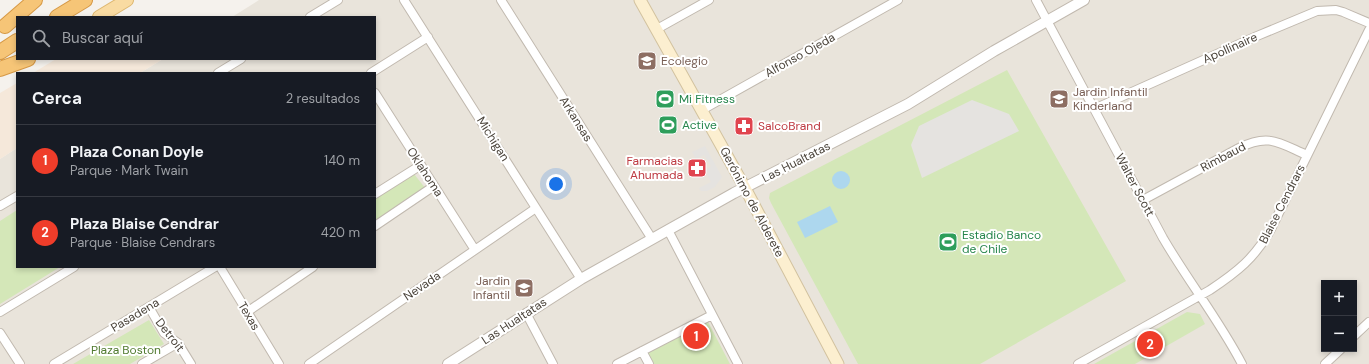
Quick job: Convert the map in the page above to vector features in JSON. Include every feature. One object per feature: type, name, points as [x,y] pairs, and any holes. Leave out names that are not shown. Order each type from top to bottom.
[{"type":"highway","points":[[16,16],[35,0]]},
{"type":"highway","points":[[22,16],[47,0]]},
{"type":"highway","points":[[59,16],[85,0]]},
{"type":"highway","points":[[2,28],[16,16]]},
{"type":"highway","points":[[2,28],[16,20]]},
{"type":"highway","points":[[0,52],[16,42]]},
{"type":"highway","points":[[0,69],[26,60]]},
{"type":"main road","points":[[101,16],[127,0]]},
{"type":"main road","name":"Gerónimo de Alderete","points":[[640,0],[745,188],[838,364]]},
{"type":"main road","points":[[0,77],[27,60]]},
{"type":"street","points":[[312,16],[338,0]]},
{"type":"street","name":"Michigan","points":[[404,0],[581,279]]},
{"type":"street","name":"Arkansas","points":[[501,0],[652,239]]},
{"type":"street","points":[[657,29],[709,0]]},
{"type":"street","name":"Alfonso Ojeda","points":[[702,110],[898,0]]},
{"type":"street","name":"Walter Scott","points":[[1036,0],[1172,253],[1228,336],[1242,364]]},
{"type":"street","name":"Las Hualtatas","points":[[448,364],[581,279],[745,188],[908,104],[987,55],[1084,0]]},
{"type":"street","name":"Apollinaire","points":[[1094,109],[1257,36],[1317,11],[1328,9],[1336,10],[1369,23]]},
{"type":"street","name":"Blaise Cendrars","points":[[1078,364],[1200,295],[1230,276],[1241,268],[1259,248],[1271,229],[1369,30]]},
{"type":"street","points":[[373,72],[428,37]]},
{"type":"street","points":[[220,72],[239,60]]},
{"type":"street","name":"Oklahoma","points":[[378,104],[421,165],[475,250]]},
{"type":"street","name":"Rimbaud","points":[[1143,200],[1245,145],[1256,141],[1274,141],[1307,155]]},
{"type":"street","points":[[376,193],[421,165]]},
{"type":"street","points":[[376,225],[434,186]]},
{"type":"street","points":[[0,206],[16,197]]},
{"type":"street","name":"Nevada","points":[[309,364],[536,208]]},
{"type":"street","points":[[668,230],[738,364]]},
{"type":"street","points":[[0,312],[72,268]]},
{"type":"street","name":"Pasadena","points":[[54,364],[214,268]]},
{"type":"street","name":"Texas","points":[[221,268],[279,364]]},
{"type":"street","points":[[247,312],[310,268]]},
{"type":"street","name":"Detroit","points":[[149,307],[164,333],[178,343],[191,364]]},
{"type":"street","points":[[526,313],[554,364]]},
{"type":"street","points":[[617,364],[712,315]]},
{"type":"street","points":[[1357,333],[1369,322]]},
{"type":"street","points":[[0,333],[20,364]]},
{"type":"street","points":[[142,364],[178,343]]},
{"type":"street","points":[[642,351],[649,364]]},
{"type":"street","points":[[1325,364],[1337,352]]},
{"type":"shaded area","points":[[259,0],[1369,0],[1369,364],[0,364],[0,159],[16,149],[16,268],[376,268],[376,72],[142,72],[161,60],[376,60],[376,16],[234,16]]},
{"type":"shaded area","points":[[54,60],[161,60],[142,72],[35,72]]},
{"type":"shaded area","points":[[16,84],[16,149],[0,159],[0,93]]},
{"type":"shaded area","points":[[972,100],[1009,114],[1019,131],[922,178],[911,145],[919,126]]},
{"type":"shaded area","points":[[705,146],[722,177],[715,187],[707,191],[701,191],[699,188],[711,182],[705,171],[711,166],[704,155],[696,159],[692,152]]},
{"type":"green space","name":"Estadio Banco de Chile","points":[[1007,70],[1126,281],[980,364],[858,364],[771,203],[769,198],[770,193]]},
{"type":"green space","points":[[414,174],[426,189],[376,223],[376,197]]},
{"type":"green space","points":[[16,211],[16,268],[58,268],[0,304],[0,221]]},
{"type":"green space","points":[[1187,312],[1200,314],[1205,324],[1135,364],[1094,364]]},
{"type":"green space","name":"Plaza Boston","points":[[149,320],[164,344],[130,364],[73,364]]},
{"type":"green space","points":[[707,320],[730,364],[653,364],[647,352]]},
{"type":"water","points":[[841,171],[847,174],[850,180],[847,186],[841,189],[835,186],[832,180],[835,174]]},
{"type":"water","points":[[830,206],[838,222],[805,238],[797,222]]},
{"type":"place","name":"Ecolegio","points":[[647,61]]},
{"type":"place","name":"Mi Fitness","points":[[665,99]]},
{"type":"place","name":"Jardin Infantil Kinderland","points":[[1059,99]]},
{"type":"place","name":"Active","points":[[668,125]]},
{"type":"place","name":"SalcoBrand","points":[[744,126]]},
{"type":"place","name":"Farmacias Ahumada","points":[[697,168]]},
{"type":"place","name":"Estadio Banco de Chile","points":[[948,242]]},
{"type":"place","name":"Jardin Infantil","points":[[524,288]]},
{"type":"place","name":"Plaza Conan Doyle","points":[[696,336]]},
{"type":"place","name":"Plaza Blaise Cendrar","points":[[1150,344]]}]
